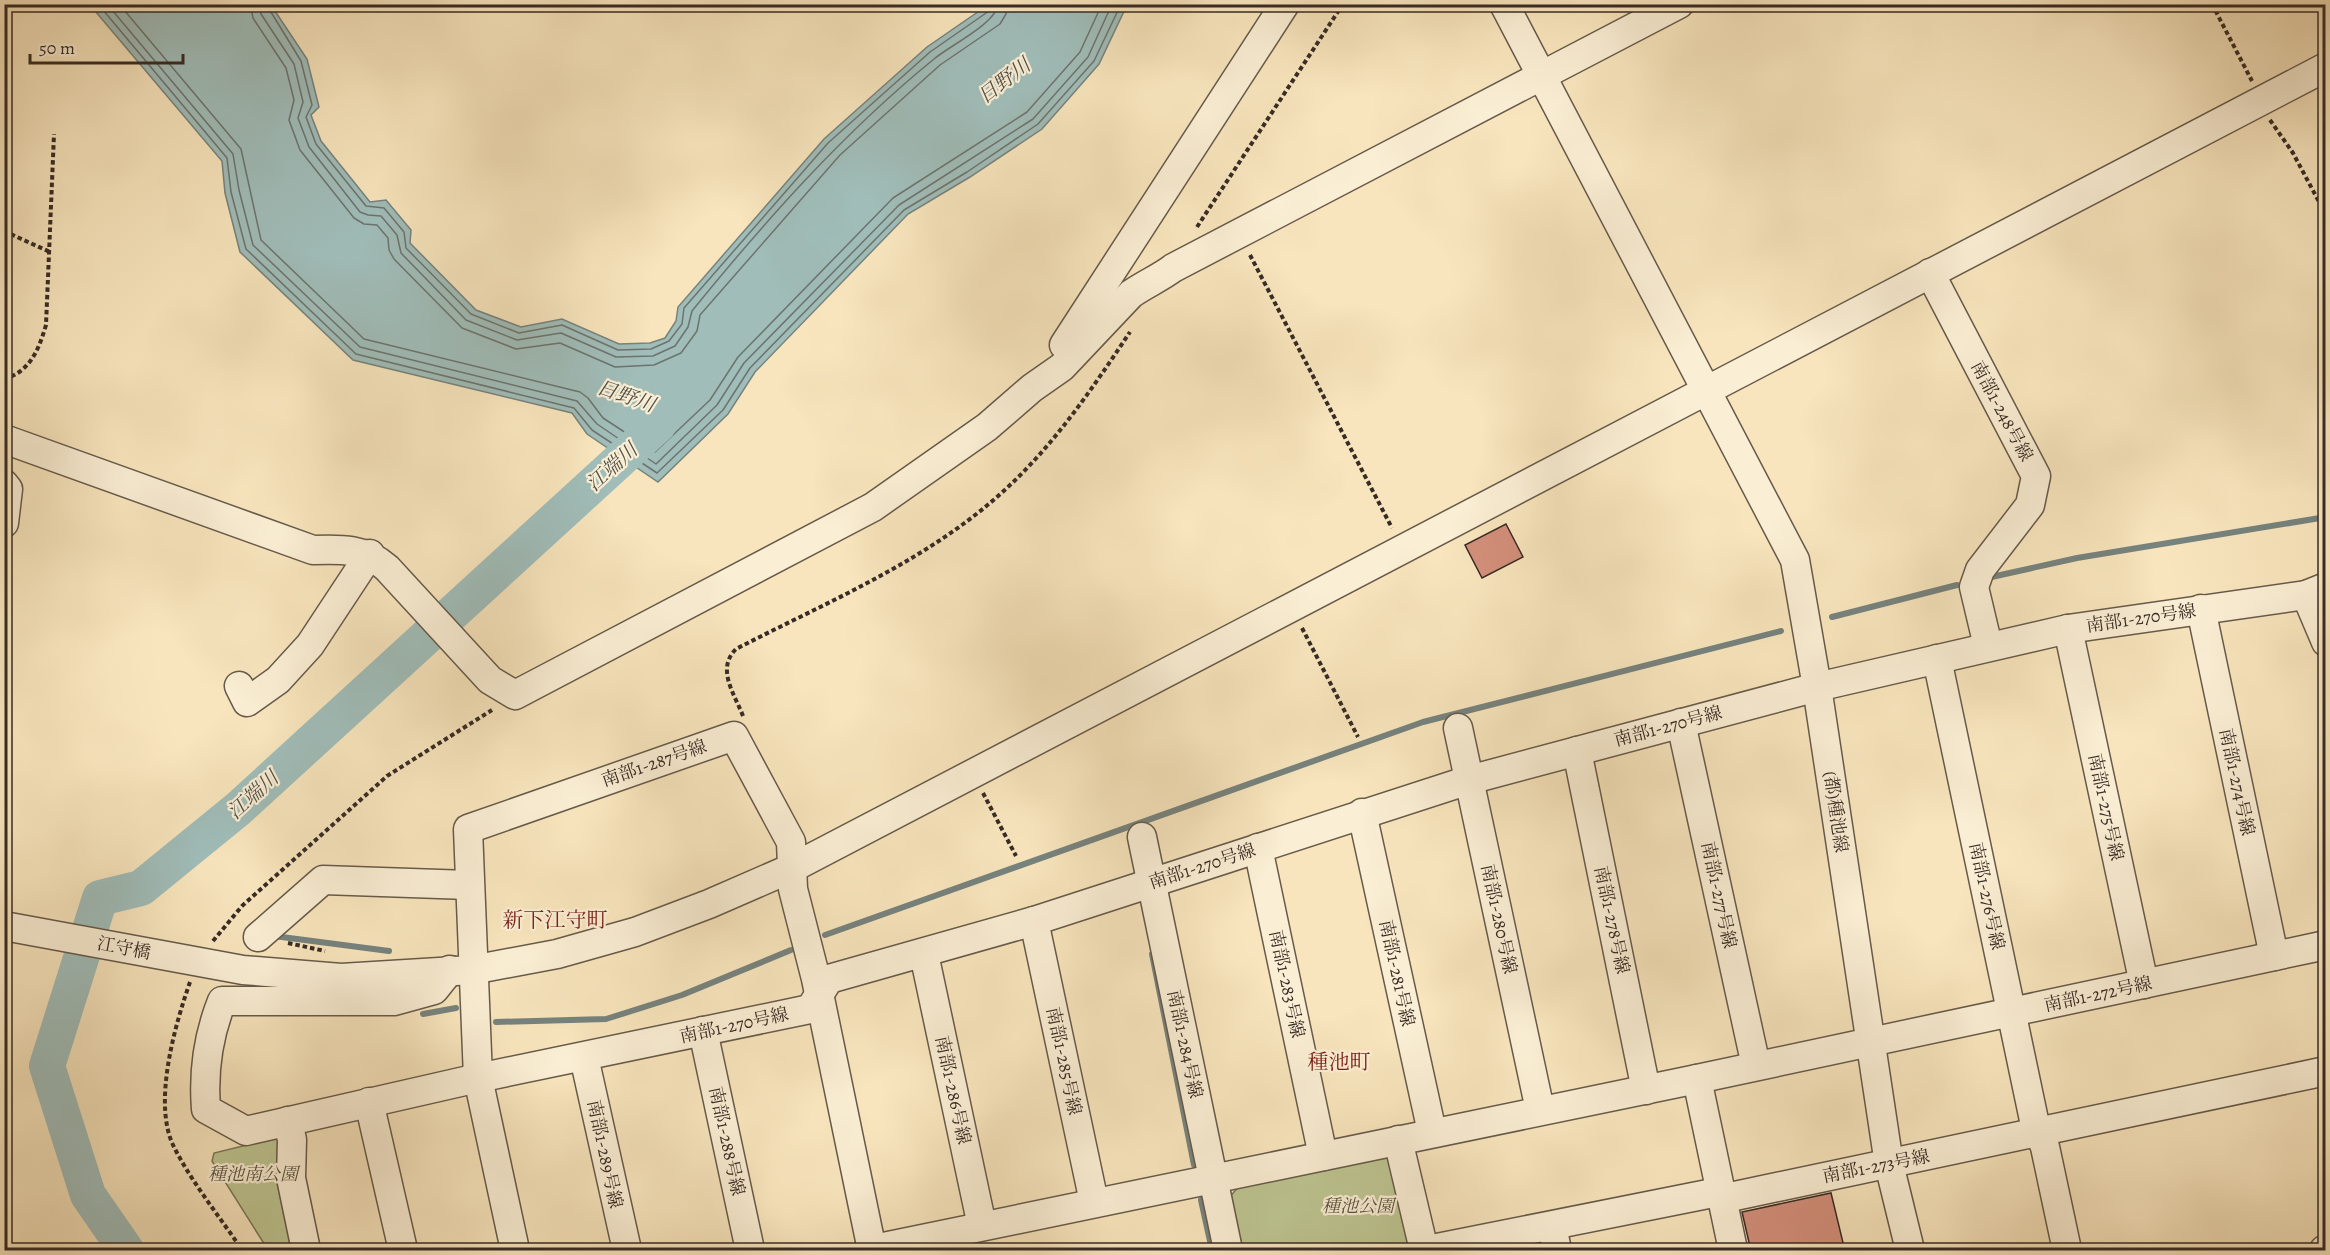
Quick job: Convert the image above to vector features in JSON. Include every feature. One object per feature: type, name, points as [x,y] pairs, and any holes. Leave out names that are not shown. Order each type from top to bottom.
[{"type":"street","points":[[1032,388],[1078,325],[1285,4]]},
{"type":"street","name":"(都)種池線","points":[[1504,4],[1795,560],[1817,687],[1889,1164],[1910,1251]]},
{"type":"street","points":[[4,439],[313,550],[338,550],[380,563],[490,680],[515,695],[873,507],[987,427],[1032,388],[1062,367],[1131,294],[1173,268],[1679,4]]},
{"type":"street","name":"江守橋","points":[[4,926],[204,954],[243,970],[341,978],[461,970],[557,954],[634,932],[709,904],[794,867],[972,771],[1403,550],[2325,67]]},
{"type":"street","name":"南部1-248号線","points":[[1930,273],[2037,477],[2030,505],[1980,570],[1974,587],[1988,646]]},
{"type":"street","points":[[4,484],[8,489],[4,523]]},
{"type":"street","points":[[239,686],[247,702],[278,680],[380,563]]},
{"type":"street","points":[[2316,591],[2325,642]]},
{"type":"street","name":"南部1-270号線","points":[[461,970],[434,990],[394,1001],[222,1001],[207,1051],[204,1083],[206,1109],[246,1131],[478,1078],[810,1010],[829,979],[924,954],[1034,921],[1469,780],[1817,687],[1988,646],[2068,629],[2316,591]]},
{"type":"street","name":"南部1-274号線","points":[[2201,609],[2274,956]]},
{"type":"street","name":"南部1-275号線","points":[[2068,629],[2144,984]]},
{"type":"street","name":"南部1-276号線","points":[[1937,659],[2012,1013],[2039,1132],[2045,1147],[2067,1251]]},
{"type":"street","name":"南部1-277号線","points":[[1681,723],[1756,1066]]},
{"type":"street","name":"南部1-280号線","points":[[1458,728],[1540,1110]]},
{"type":"street","name":"南部1-287号線","points":[[515,1251],[478,1078],[461,970],[469,885],[468,830],[734,736],[791,842],[794,867],[793,890],[819,996],[871,1250]]},
{"type":"street","name":"南部1-278号線","points":[[1577,751],[1646,1090]]},
{"type":"street","name":"南部1-281号線","points":[[1362,813],[1432,1132]]},
{"type":"street","name":"南部1-284号線","points":[[1142,837],[1228,1251]]},
{"type":"street","name":"南部1-283号線","points":[[1258,848],[1323,1156]]},
{"type":"street","points":[[258,937],[323,880],[469,885]]},
{"type":"street","name":"南部1-285号線","points":[[1034,921],[1094,1202]]},
{"type":"street","name":"南部1-272号線","points":[[871,1250],[1432,1132],[1646,1090],[2325,945]]},
{"type":"street","name":"南部1-286号線","points":[[924,954],[982,1226]]},
{"type":"street","name":"南部1-288号線","points":[[703,1031],[750,1251]]},
{"type":"street","name":"南部1-289号線","points":[[584,1057],[627,1251]]},
{"type":"street","name":"南部1-273号線","points":[[1426,1251],[1555,1238],[1721,1191],[1730,1197],[2325,1071]]},
{"type":"street","points":[[1697,1079],[1733,1251]]},
{"type":"street","points":[[369,1102],[403,1251]]},
{"type":"street","points":[[288,1120],[291,1140],[291,1178],[306,1251]]},
{"type":"street","points":[[1398,1140],[1426,1251]]},
{"type":"path","points":[[2212,4],[2269,118],[2293,153],[2325,216]]},
{"type":"path","points":[[4,379],[27,365],[38,350],[46,326],[54,134]]},
{"type":"path","points":[[4,231],[50,252]]},
{"type":"path","points":[[1239,234],[1403,550]]},
{"type":"path","points":[[1291,606],[1358,737]]},
{"type":"path","points":[[204,954],[242,906],[387,776],[515,695]]},
{"type":"path","points":[[972,771],[1016,856]]},
{"type":"path","points":[[258,937],[328,951]]},
{"type":"green space","name":"種池南公園","points":[[283,1136],[297,1250],[268,1250],[212,1161],[214,1153]]},
{"type":"green space","name":"種池公園","points":[[1386,1154],[1398,1162],[1414,1234],[1406,1244],[1376,1250],[1242,1250],[1229,1198],[1239,1186]]},
{"type":"water","name":"日野川","points":[[90,5],[271,5],[307,59],[319,107],[311,115],[321,141],[370,202],[386,200],[411,230],[410,243],[476,310],[521,327],[562,319],[619,344],[650,343],[665,338],[676,321],[678,307],[824,139],[927,47],[988,5],[1127,5],[1099,64],[1042,129],[970,177],[908,214],[755,372],[728,414],[658,482],[587,434],[572,413],[353,360],[240,252],[225,193],[222,161]]},
{"type":"building","points":[[1506,524],[1523,557],[1482,578],[1465,545]]},
{"type":"building","points":[[1831,1193],[1845,1251],[1751,1251],[1742,1212]]},
{"type":"waterway","name":"江端川","points":[[126,1250],[88,1195],[47,1066],[100,898],[141,888],[238,809],[658,425]]},
{"type":"waterway","points":[[1987,578],[2077,558],[2326,517]]},
{"type":"waterway","points":[[1832,617],[1957,585]]},
{"type":"waterway","points":[[825,935],[1423,722],[1781,631]]},
{"type":"waterway","points":[[274,936],[389,951]]},
{"type":"waterway","points":[[496,1022],[606,1019],[682,995],[791,950]]},
{"type":"waterway","points":[[1152,954],[1194,1165]]},
{"type":"waterway","points":[[423,1014],[456,1008]]},
{"type":"waterway","points":[[1201,1200],[1212,1250]]},
{"type":"district","name":"新下江守町","points":[[555,920]]},
{"type":"district","name":"種池町","points":[[1339,1062]]}]
